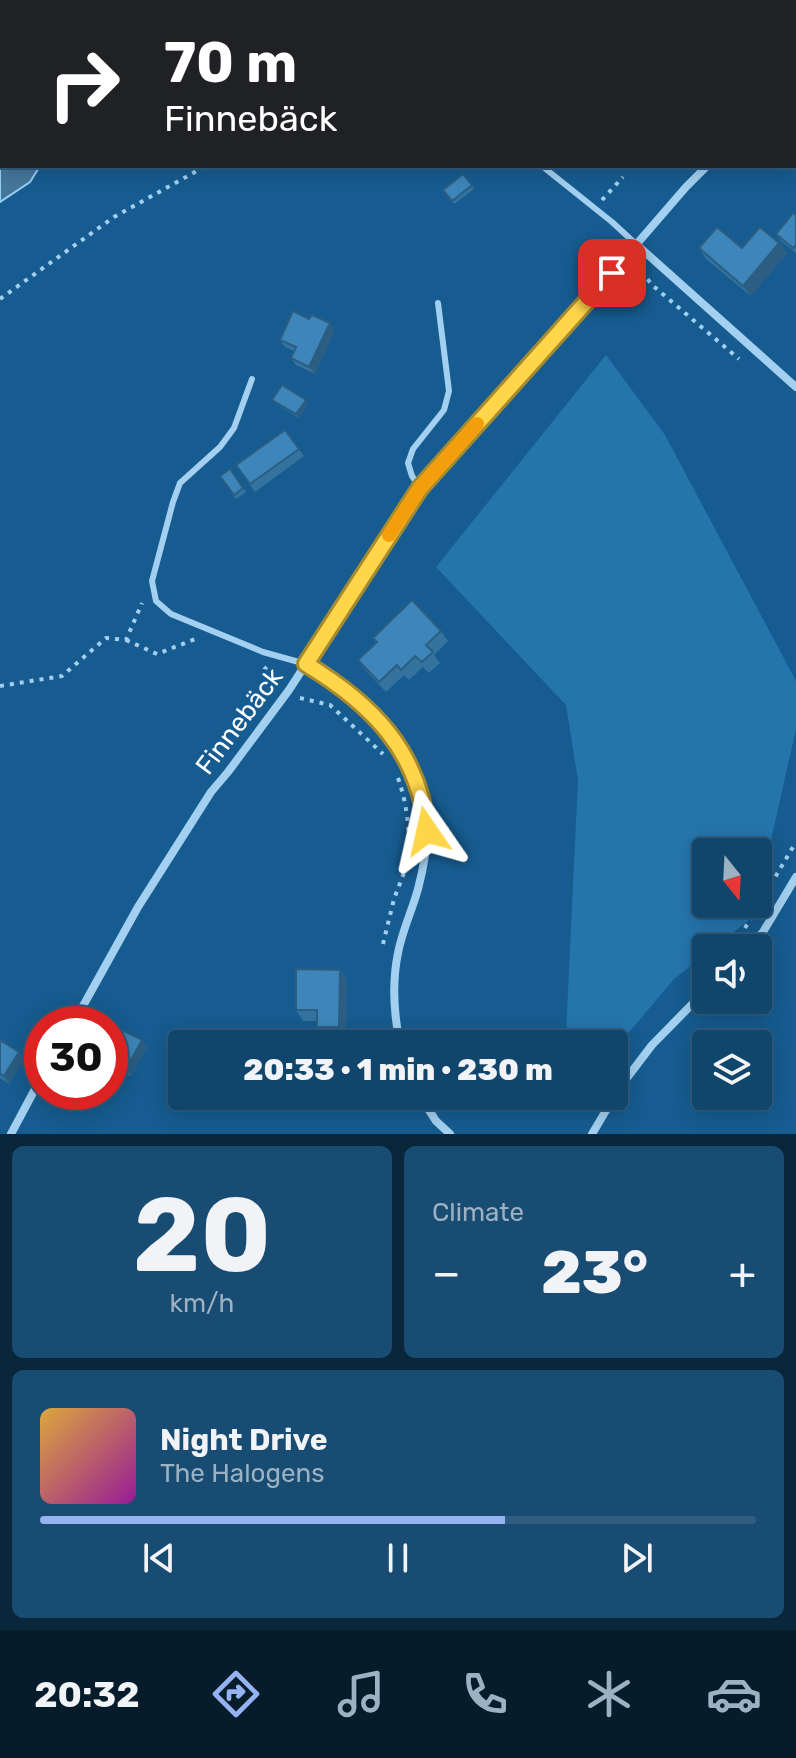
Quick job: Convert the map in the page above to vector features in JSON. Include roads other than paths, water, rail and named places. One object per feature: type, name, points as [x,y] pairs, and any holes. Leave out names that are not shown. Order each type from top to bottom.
[{"type":"street","name":"Finnebäck","points":[[83,1006],[138,907],[211,792],[289,690],[420,488],[705,168]]},
{"type":"street","points":[[633,248],[796,387]]},
{"type":"street","points":[[306,664],[335,682],[384,726],[399,744],[425,808],[427,831],[424,860],[397,955],[397,1030]]},
{"type":"street","points":[[761,934],[796,877]]},
{"type":"street","points":[[592,1134],[620,1087],[652,1045],[692,1004]]},
{"type":"street","points":[[11,1134],[24,1110]]},
{"type":"street","points":[[429,1110],[450,1134]]},
{"type":"lane","points":[[545,168],[595,208],[633,248]]},
{"type":"lane","points":[[420,488],[408,463],[413,449],[444,410],[449,391],[438,303]]},
{"type":"lane","points":[[252,379],[234,428],[220,447],[180,483],[152,581],[156,601],[171,614],[263,652],[306,664]]}]
